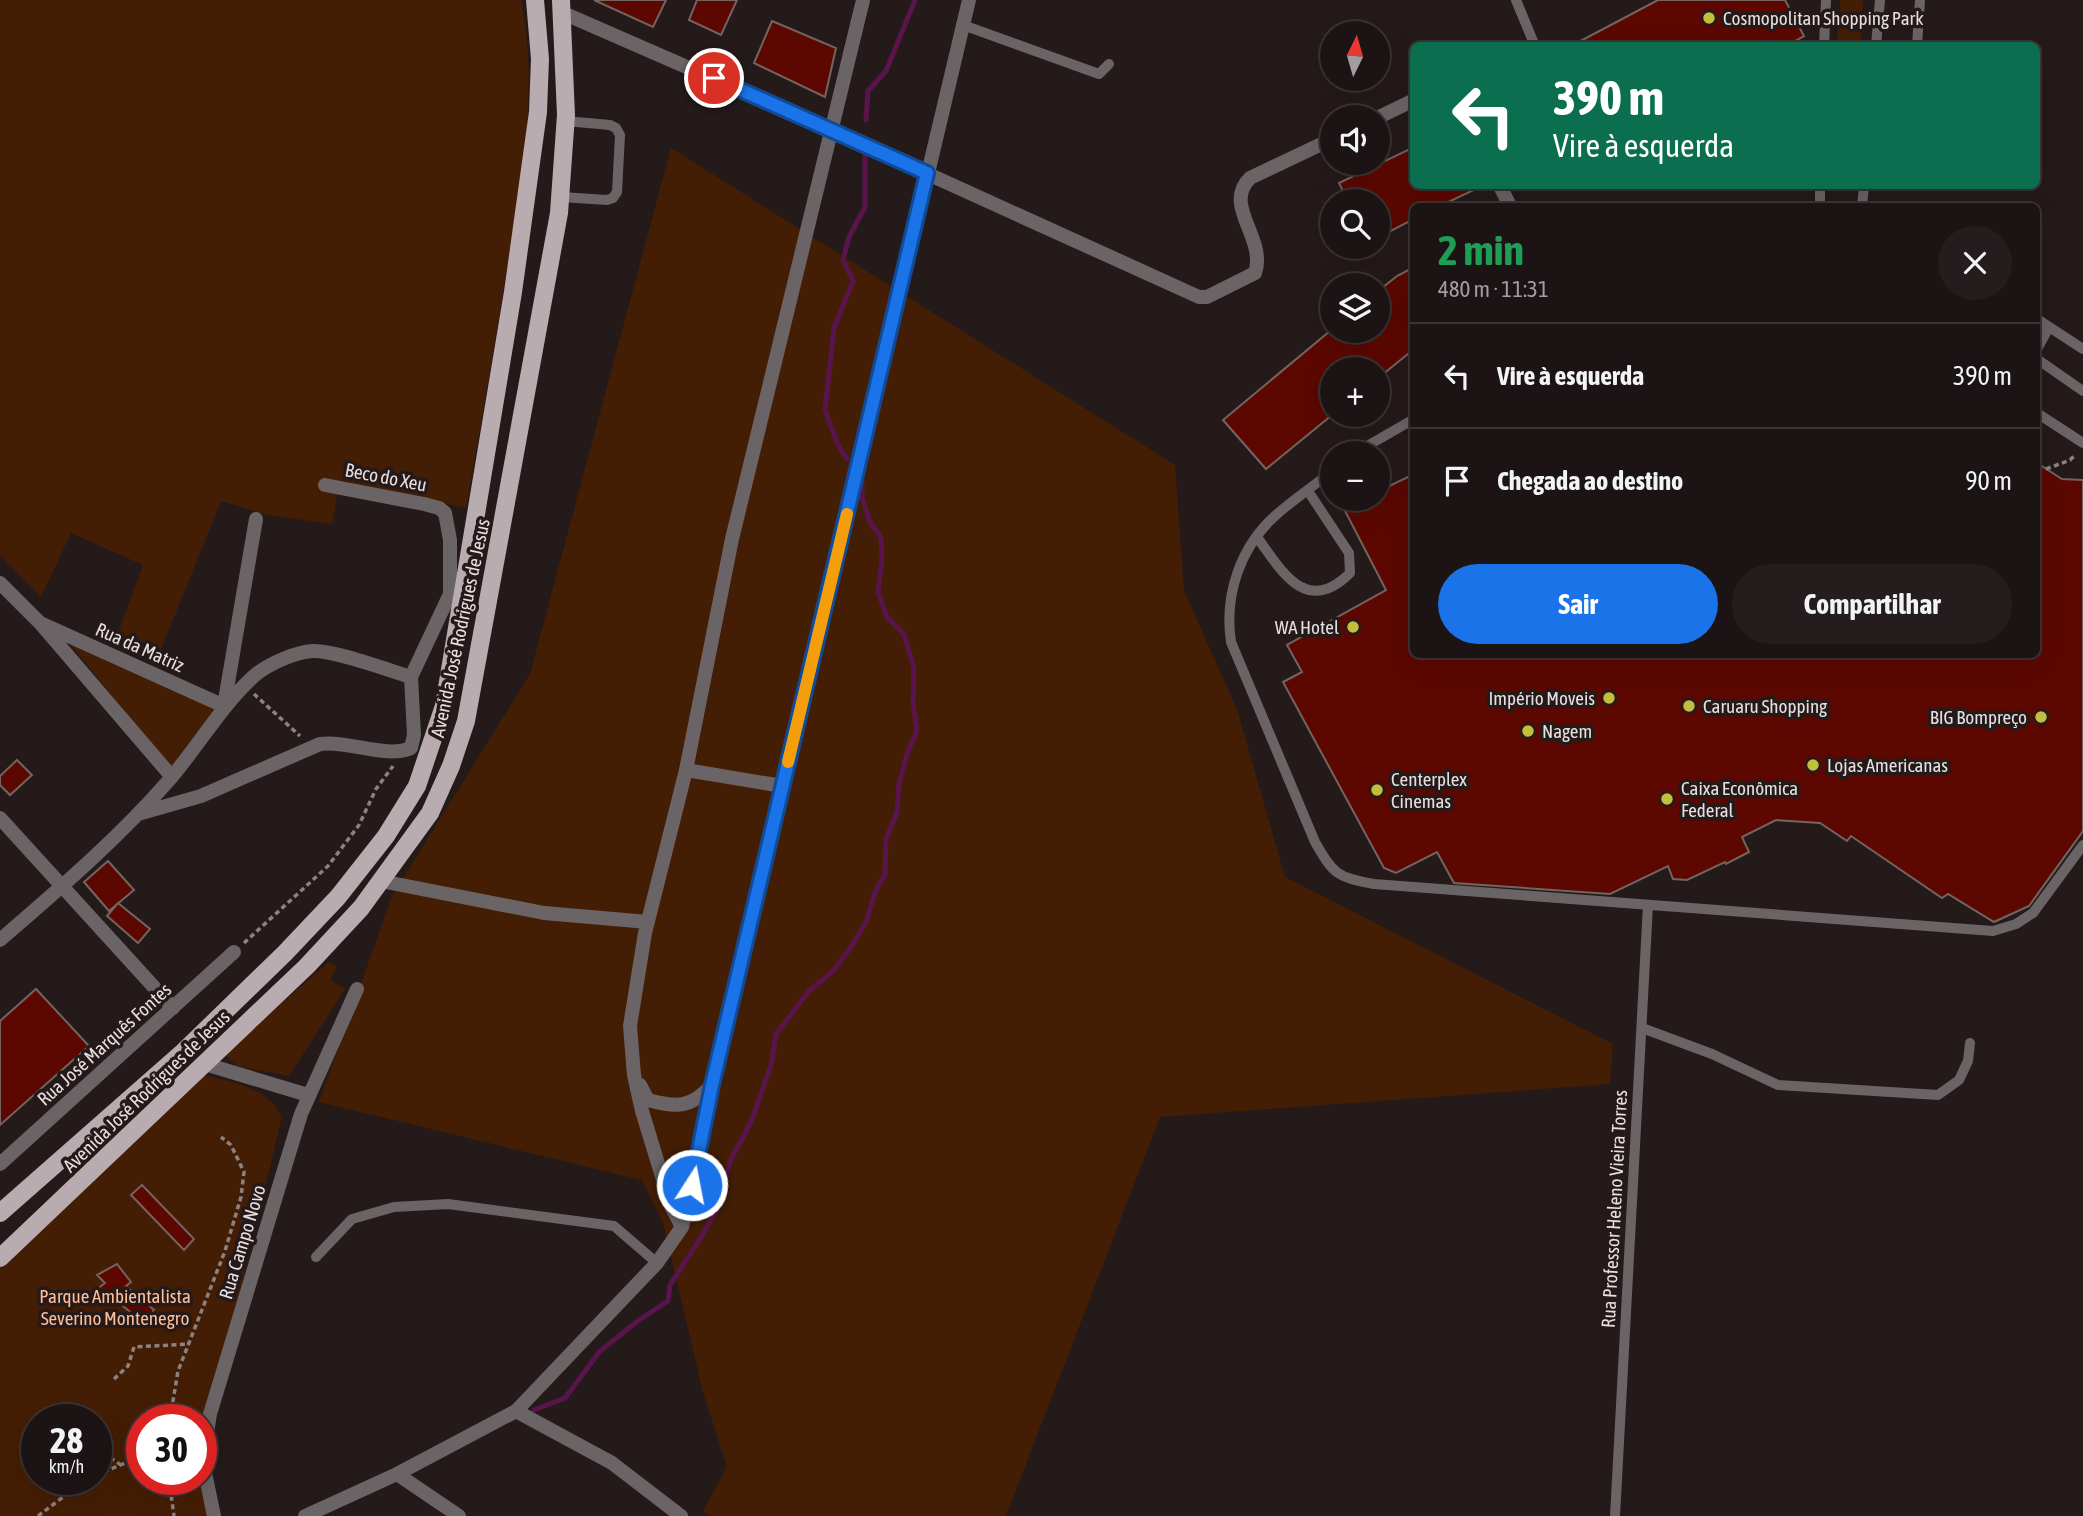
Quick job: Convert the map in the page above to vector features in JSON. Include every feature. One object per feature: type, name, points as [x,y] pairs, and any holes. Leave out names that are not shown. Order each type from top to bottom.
[{"type":"main road","name":"Avenida José Rodrigues de Jesus","points":[[0,1213],[183,1052],[285,953],[338,897],[386,835],[417,786],[444,706],[456,594],[513,292],[538,112],[540,59],[535,0]]},
{"type":"main road","name":"Avenida José Rodrigues de Jesus","points":[[0,1258],[307,966],[361,908],[430,813],[451,766],[467,720],[561,197],[565,121],[562,7]]},
{"type":"street","points":[[682,1227],[668,1194],[642,1111],[634,1074],[630,1026],[648,922],[686,771],[732,539],[863,0]]},
{"type":"street","points":[[305,1516],[397,1474],[516,1411],[657,1263],[682,1227],[712,1085],[969,0]]},
{"type":"street","points":[[562,7],[1199,296],[1206,297],[1255,273],[1258,253],[1239,200],[1241,187],[1250,178],[1320,145]]},
{"type":"street","points":[[1390,111],[1410,102]]},
{"type":"street","name":"Beco do Xeu","points":[[325,485],[439,508],[444,513],[450,540],[456,594]]},
{"type":"street","points":[[224,705],[256,519]]},
{"type":"street","points":[[0,583],[40,623],[172,777]]},
{"type":"street","points":[[138,814],[201,796],[312,748],[330,743],[405,750],[411,748],[414,735],[411,677],[456,594]]},
{"type":"street","name":"Rua da Matriz","points":[[40,623],[224,705]]},
{"type":"street","points":[[0,940],[62,887],[138,814],[172,777],[224,705],[257,673],[274,664],[313,651],[411,677]]},
{"type":"street","points":[[686,771],[782,786]]},
{"type":"street","points":[[0,818],[173,1008]]},
{"type":"street","points":[[381,881],[544,913],[648,922]]},
{"type":"street","name":"Rua José Marquês Fontes","points":[[0,1164],[234,953]]},
{"type":"street","name":"Rua Campo Novo","points":[[214,1516],[204,1468],[210,1413],[308,1095],[357,989]]},
{"type":"street","points":[[205,1064],[308,1095]]},
{"type":"street","points":[[634,1074],[648,1100],[667,1105],[684,1104],[698,1099],[712,1085]]},
{"type":"street","points":[[516,1411],[612,1463],[681,1516]]},
{"type":"street","points":[[397,1474],[459,1516]]},
{"type":"lane","points":[[1516,0],[1533,42]]},
{"type":"lane","points":[[1824,42],[1826,0]]},
{"type":"lane","points":[[1876,42],[1880,0]]},
{"type":"lane","points":[[1917,42],[1920,0]]},
{"type":"lane","points":[[963,24],[1099,74],[1109,64]]},
{"type":"lane","points":[[561,197],[607,200],[613,198],[617,192],[620,135],[617,128],[565,121]]},
{"type":"lane","points":[[2040,321],[2083,349]]},
{"type":"lane","points":[[2040,344],[2049,327]]},
{"type":"lane","points":[[2040,361],[2083,391]]},
{"type":"lane","points":[[2040,415],[2083,443]]},
{"type":"lane","points":[[1376,441],[1410,421]]},
{"type":"lane","points":[[1320,481],[1275,516],[1257,537],[1235,573],[1228,617],[1231,642],[1315,842],[1326,862],[1341,877],[1374,884],[1993,931],[2016,924],[2033,913],[2083,845]]},
{"type":"lane","points":[[1257,537],[1282,572],[1293,584],[1304,590],[1313,591],[1343,579],[1350,572],[1349,553],[1308,491]]},
{"type":"lane","name":"Rua Professor Heleno Vieira Torres","points":[[1615,1516],[1648,905]]},
{"type":"lane","points":[[1642,1028],[1712,1055],[1778,1085],[1937,1095],[1959,1080],[1968,1061],[1970,1043]]},
{"type":"lane","points":[[316,1257],[352,1219],[394,1207],[448,1204],[614,1226],[657,1263]]},
{"type":"path","points":[[2046,469],[2070,460],[2076,454]]},
{"type":"path","points":[[245,686],[312,748]]},
{"type":"path","points":[[234,953],[328,866],[359,825],[376,789],[405,750]]},
{"type":"path","points":[[172,1404],[178,1371],[226,1251],[241,1197],[243,1172],[231,1145],[220,1137]]},
{"type":"path","points":[[114,1379],[128,1366],[134,1347],[156,1344],[189,1345]]},
{"type":"path","points":[[112,1459],[121,1465]]},
{"type":"path","points":[[112,1469],[126,1463]]},
{"type":"path","points":[[38,1516],[66,1495]]},
{"type":"path","points":[[171,1495],[174,1516]]},
{"type":"green space","points":[[0,0],[521,0],[529,72],[526,143],[466,508],[340,480],[332,524],[268,515],[221,501],[160,652],[117,636],[143,565],[71,533],[41,597],[0,555]]},
{"type":"green space","points":[[1840,0],[1863,0],[1861,42],[1837,42]]},
{"type":"green space","points":[[671,148],[1175,465],[1184,591],[1237,709],[1285,877],[1613,1044],[1610,1084],[1160,1117],[1006,1516],[710,1516],[703,1511],[727,1467],[703,1392],[663,1223],[642,1180],[319,1102],[392,896],[530,674]]},
{"type":"green space","points":[[62,634],[216,707],[171,768]]},
{"type":"green space","points":[[329,962],[337,967],[330,980],[345,989],[289,1076],[237,1066],[224,1053]]},
{"type":"green space","name":"Parque Ambientalista Severino Montenegro","points":[[196,1073],[245,1086],[267,1098],[282,1117],[239,1294],[207,1404],[126,1404],[126,1495],[204,1495],[209,1516],[0,1516],[0,1259]]},
{"type":"building","points":[[594,0],[666,0],[653,27]]},
{"type":"building","points":[[697,0],[737,0],[721,35],[689,20]]},
{"type":"building","name":"Cosmopolitan Shopping Park","points":[[1658,0],[1785,0],[1804,36],[1793,42],[1579,42]]},
{"type":"building","points":[[772,21],[836,48],[825,97],[754,63]]},
{"type":"building","points":[[1410,149],[1410,189],[1476,189],[1446,203],[1410,203],[1410,221],[1390,231],[1390,189],[1342,189],[1339,183],[1356,175],[1390,175],[1390,159]]},
{"type":"building","points":[[1410,269],[1410,352],[1390,368],[1390,357],[1320,357],[1320,425],[1266,469],[1223,420],[1320,339],[1320,343],[1390,343],[1390,282]]},
{"type":"building","name":"Caruaru Shopping","points":[[2040,465],[2062,479],[2083,480],[2083,831],[2029,906],[1994,922],[1948,894],[1942,898],[1851,836],[1847,841],[1820,823],[1776,820],[1742,837],[1749,852],[1726,864],[1725,862],[1687,880],[1673,879],[1668,866],[1610,894],[1454,883],[1437,852],[1396,873],[1384,868],[1283,682],[1302,672],[1287,645],[1386,590],[1345,511],[1390,511],[1390,486],[1410,476],[1410,658],[2040,658]]},
{"type":"building","points":[[17,760],[32,775],[10,795],[0,785],[0,776]]},
{"type":"building","points":[[108,861],[134,890],[109,911],[84,882]]},
{"type":"building","points":[[118,903],[150,929],[138,943],[107,916]]},
{"type":"building","points":[[36,989],[89,1046],[0,1125],[0,1021]]},
{"type":"building","points":[[142,1185],[194,1239],[184,1250],[131,1195]]},
{"type":"building","points":[[117,1264],[131,1282],[126,1286],[154,1310],[144,1323],[113,1298],[107,1303],[96,1290],[105,1283],[97,1275]]},
{"type":"waterway","points":[[866,120],[868,91],[886,71],[915,0]]},
{"type":"waterway","points":[[847,459],[837,443],[825,410],[834,328],[853,281],[843,260],[849,237],[865,207],[865,153]]},
{"type":"waterway","points":[[534,1410],[565,1398],[600,1351],[668,1301],[670,1285],[718,1207],[730,1161],[751,1122],[771,1065],[776,1034],[808,992],[833,971],[851,947],[867,920],[875,892],[885,874],[886,839],[897,812],[899,784],[917,730],[913,703],[914,668],[904,634],[887,617],[878,592],[882,559],[881,538],[869,520],[862,497],[862,478]]},
{"type":"slow traffic","points":[[788,762],[847,514]]},
{"type":"place","name":"Cosmopolitan Shopping Park","points":[[1709,18]]},
{"type":"place","name":"WA Hotel","points":[[1353,627]]},
{"type":"place","name":"Império Moveis","points":[[1609,698]]},
{"type":"place","name":"Caruaru Shopping","points":[[1689,706]]},
{"type":"place","name":"BIG Bompreço","points":[[2041,717]]},
{"type":"place","name":"Nagem","points":[[1528,731]]},
{"type":"place","name":"Lojas Americanas","points":[[1813,765]]},
{"type":"place","name":"Centerplex Cinemas","points":[[1377,790]]},
{"type":"place","name":"Caixa Econômica Federal","points":[[1667,799]]},
{"type":"route","points":[[692,1185],[712,1085],[927,173],[714,78]]}]
